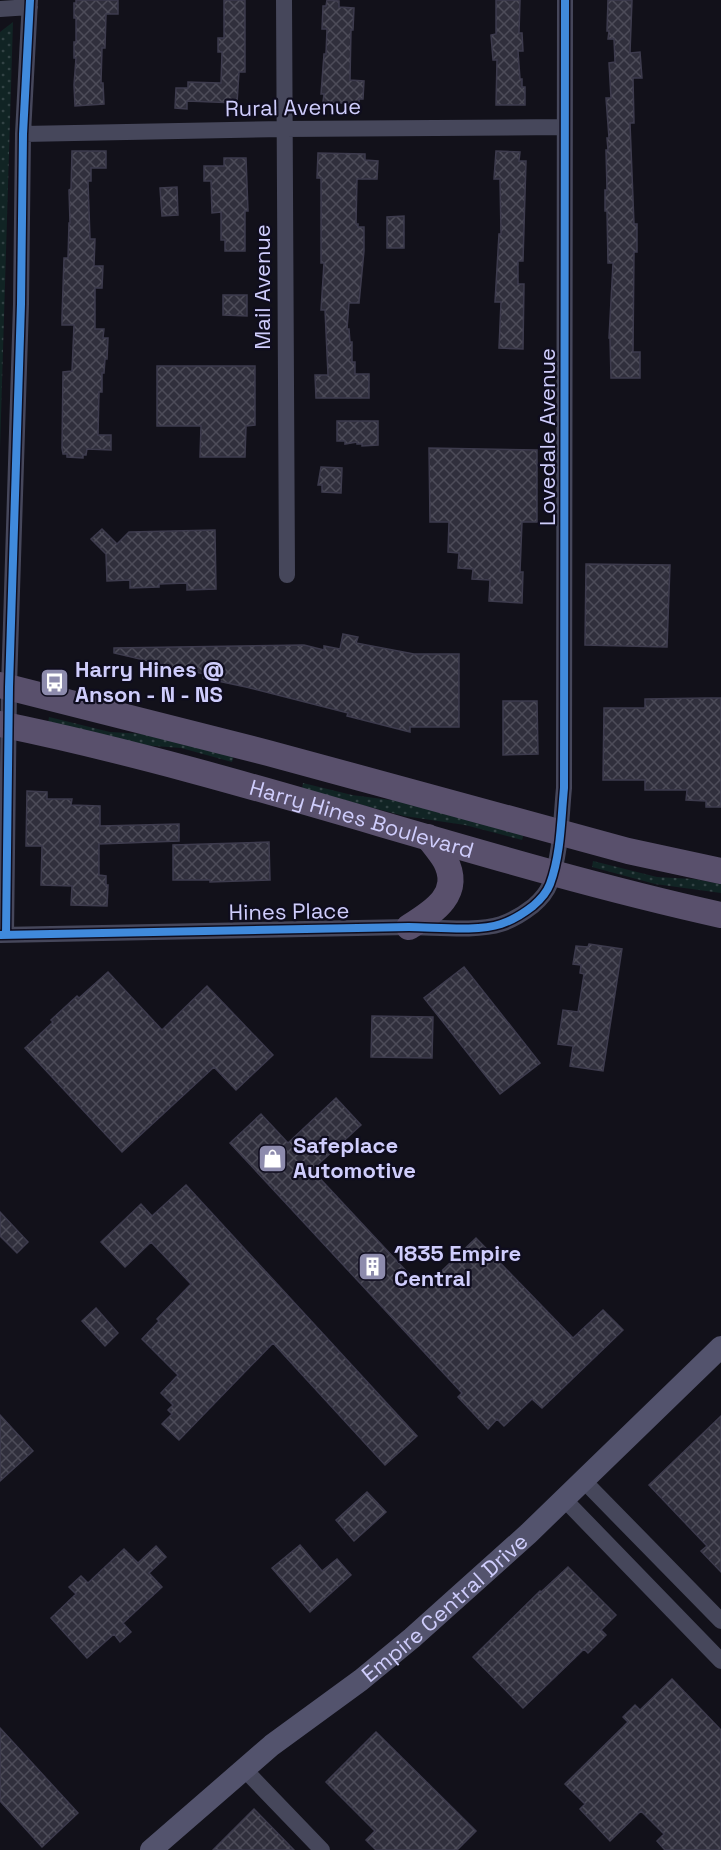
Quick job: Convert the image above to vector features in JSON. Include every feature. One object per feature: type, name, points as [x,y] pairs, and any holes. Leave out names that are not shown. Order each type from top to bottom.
[{"type":"main road","name":"Harry Hines Boulevard","points":[[4,686],[268,753],[628,851],[721,871]]},
{"type":"main road","name":"Harry Hines Boulevard","points":[[5,725],[203,773],[554,872],[721,915]]},
{"type":"main road","points":[[256,788],[268,753]]},
{"type":"main road","points":[[409,927],[432,912],[444,900],[451,882],[445,861],[428,837]]},
{"type":"street","name":"Mail Avenue","points":[[284,0],[286,575]]},
{"type":"street","name":"Lovedale Avenue","points":[[554,872],[564,788],[565,0]]},
{"type":"street","points":[[0,9],[30,3],[23,134],[19,384],[4,686],[3,935]]},
{"type":"street","name":"Rural Avenue","points":[[23,134],[564,127]]},
{"type":"street","name":"Hines Place","points":[[3,935],[476,927],[501,924],[522,915],[549,887],[554,872]]},
{"type":"street","name":"Empire Central Drive","points":[[151,1850],[244,1769],[381,1664],[528,1534],[721,1347]]},
{"type":"street","points":[[583,1480],[721,1621]]},
{"type":"street","points":[[564,1499],[721,1661]]},
{"type":"street","points":[[244,1769],[322,1850]]},
{"type":"green space","points":[[13,22],[0,449],[0,32]]},
{"type":"green space","points":[[49,717],[110,732],[146,734],[234,755],[232,762],[181,748],[142,745],[48,723]]},
{"type":"green space","points":[[303,783],[352,795],[406,802],[524,834],[522,840],[465,825],[404,816],[302,789]]},
{"type":"green space","points":[[593,861],[657,877],[694,879],[721,884],[721,893],[655,884],[592,867]]},
{"type":"building","points":[[76,0],[118,0],[118,14],[106,14],[101,83],[103,83],[104,104],[75,106],[76,18],[74,18],[74,3]]},
{"type":"building","points":[[224,0],[245,0],[245,72],[239,72],[237,103],[187,101],[187,109],[175,108],[176,88],[188,88],[188,82],[221,83],[222,52],[218,52],[218,38],[224,38]]},
{"type":"building","points":[[327,0],[339,1],[339,7],[354,8],[350,80],[364,81],[363,99],[359,99],[359,104],[323,102],[324,94],[321,94],[327,29],[322,29],[323,6],[326,6]]},
{"type":"building","points":[[496,0],[520,0],[519,33],[522,33],[523,51],[518,51],[520,79],[522,79],[522,87],[525,87],[525,105],[496,105],[497,60],[493,60],[491,35],[496,34]]},
{"type":"building","points":[[608,0],[632,0],[630,53],[640,52],[642,78],[633,78],[634,123],[630,123],[634,224],[637,224],[637,252],[634,252],[633,352],[640,352],[640,378],[611,378],[609,338],[613,263],[608,263],[607,211],[605,211],[606,150],[608,150],[607,138],[609,138],[606,98],[611,98],[609,63],[615,62],[614,39],[608,39],[609,31],[607,31]]},
{"type":"building","points":[[72,151],[106,151],[106,168],[91,168],[91,181],[88,181],[90,239],[95,239],[94,266],[103,266],[102,288],[95,288],[95,329],[104,329],[103,338],[108,338],[107,359],[105,359],[104,373],[102,373],[102,392],[99,392],[98,435],[111,435],[111,450],[87,449],[83,458],[67,457],[67,454],[63,454],[62,448],[63,372],[72,371],[74,325],[62,325],[64,258],[68,258]]},
{"type":"building","points":[[496,151],[520,152],[519,161],[526,161],[523,261],[518,261],[518,284],[524,284],[523,349],[499,348],[501,302],[495,302],[499,234],[501,234],[500,179],[494,179]]},
{"type":"building","points":[[318,153],[365,154],[365,160],[378,161],[377,179],[357,179],[356,224],[358,227],[364,227],[364,251],[359,303],[349,303],[347,329],[349,329],[350,342],[352,342],[352,362],[355,362],[355,374],[369,374],[369,398],[316,398],[315,375],[328,375],[325,310],[321,310],[324,263],[321,263],[321,178],[317,178]]},
{"type":"building","points":[[224,158],[246,158],[248,211],[245,211],[245,251],[225,251],[225,240],[221,240],[221,212],[212,213],[211,181],[204,181],[204,166],[224,166]]},
{"type":"building","points":[[177,187],[178,215],[162,216],[160,188]]},
{"type":"building","points":[[404,216],[404,248],[387,248],[387,217]]},
{"type":"building","points":[[223,295],[247,295],[247,316],[223,315]]},
{"type":"building","points":[[157,366],[255,366],[255,425],[246,426],[245,457],[200,457],[201,426],[157,426]]},
{"type":"building","points":[[337,421],[378,421],[378,445],[362,446],[357,442],[345,444],[345,441],[337,441]]},
{"type":"building","points":[[429,448],[537,450],[537,522],[522,522],[520,572],[523,572],[522,603],[489,601],[490,580],[472,579],[473,569],[458,568],[459,553],[448,552],[449,522],[430,522]]},
{"type":"building","points":[[321,467],[342,468],[341,493],[322,492],[322,485],[318,485]]},
{"type":"building","points":[[102,529],[117,544],[129,532],[215,530],[216,589],[187,590],[187,583],[130,588],[130,580],[107,581],[106,554],[91,539]]},
{"type":"building","points":[[586,564],[670,565],[667,647],[585,645]]},
{"type":"building","points":[[343,634],[358,637],[356,643],[414,654],[459,654],[459,727],[410,727],[410,732],[347,716],[348,713],[203,678],[204,674],[114,653],[114,648],[304,645],[324,650],[324,646],[340,649]]},
{"type":"building","points":[[721,698],[721,807],[706,807],[706,801],[686,800],[687,790],[645,790],[645,780],[603,780],[604,708],[645,708],[645,699]]},
{"type":"building","points":[[503,701],[537,701],[538,754],[503,755]]},
{"type":"building","points":[[27,791],[47,792],[47,799],[72,799],[71,805],[100,806],[100,826],[179,824],[179,841],[99,844],[99,875],[106,876],[107,906],[71,905],[72,886],[41,885],[42,846],[26,846]]},
{"type":"building","points":[[269,842],[270,880],[210,882],[210,880],[173,880],[173,845]]},
{"type":"building","points":[[589,944],[622,949],[603,1071],[570,1066],[573,1046],[558,1044],[563,1010],[578,1012],[584,974],[580,973],[581,965],[573,964],[576,946],[588,947]]},
{"type":"building","points":[[464,967],[540,1063],[500,1094],[424,998]]},
{"type":"building","points":[[108,972],[162,1030],[207,986],[273,1055],[236,1090],[214,1067],[122,1152],[25,1048],[77,996],[79,998]]},
{"type":"building","points":[[372,1016],[433,1017],[432,1058],[371,1057]]},
{"type":"building","points":[[336,1098],[361,1125],[312,1170],[423,1289],[476,1238],[573,1338],[603,1310],[623,1330],[542,1408],[532,1399],[504,1426],[497,1419],[488,1429],[458,1397],[462,1393],[230,1143],[261,1114],[288,1143]]},
{"type":"building","points":[[186,1185],[417,1436],[385,1465],[273,1343],[179,1440],[162,1424],[172,1414],[168,1410],[173,1405],[161,1393],[178,1375],[142,1339],[159,1321],[157,1319],[191,1284],[151,1242],[125,1267],[101,1242],[141,1204],[152,1216]]},
{"type":"building","points":[[0,1212],[28,1242],[17,1253],[0,1236]]},
{"type":"building","points":[[96,1308],[118,1333],[105,1346],[82,1321]]},
{"type":"building","points":[[0,1415],[33,1451],[0,1481]]},
{"type":"building","points":[[721,1416],[721,1572],[701,1551],[707,1546],[649,1485]]},
{"type":"building","points":[[367,1492],[386,1512],[354,1541],[336,1520]]},
{"type":"building","points":[[300,1545],[322,1571],[337,1559],[351,1575],[310,1612],[272,1568]]},
{"type":"building","points":[[156,1546],[166,1557],[149,1573],[162,1587],[123,1623],[131,1632],[120,1642],[114,1634],[87,1658],[51,1618],[76,1594],[69,1587],[81,1576],[88,1583],[124,1549],[138,1563]]},
{"type":"building","points":[[568,1567],[616,1615],[601,1630],[606,1635],[588,1653],[584,1649],[523,1708],[473,1657],[540,1591]]},
{"type":"building","points":[[672,1679],[721,1730],[721,1850],[665,1850],[657,1841],[664,1834],[641,1811],[610,1841],[580,1809],[585,1804],[565,1784],[628,1722],[623,1717],[635,1705],[640,1710]]},
{"type":"building","points":[[0,1728],[78,1813],[42,1847],[0,1801]]},
{"type":"building","points":[[376,1732],[476,1831],[457,1850],[376,1850],[366,1840],[375,1831],[326,1782]]},
{"type":"building","points":[[254,1809],[294,1850],[213,1850]]},
{"type":"cycle path","points":[[6,935],[9,687],[21,304],[23,134],[30,0]]},
{"type":"cycle path","points":[[0,935],[409,927],[480,928],[501,924],[518,916],[536,904],[547,890],[554,873],[564,788],[565,0]]},
{"type":"place","name":"Harry Hines @ Anson - N - NS","points":[[54,682]]},
{"type":"place","name":"Safeplace Automotive","points":[[272,1158]]},
{"type":"place","name":"1835 Empire Central","points":[[373,1266]]}]
